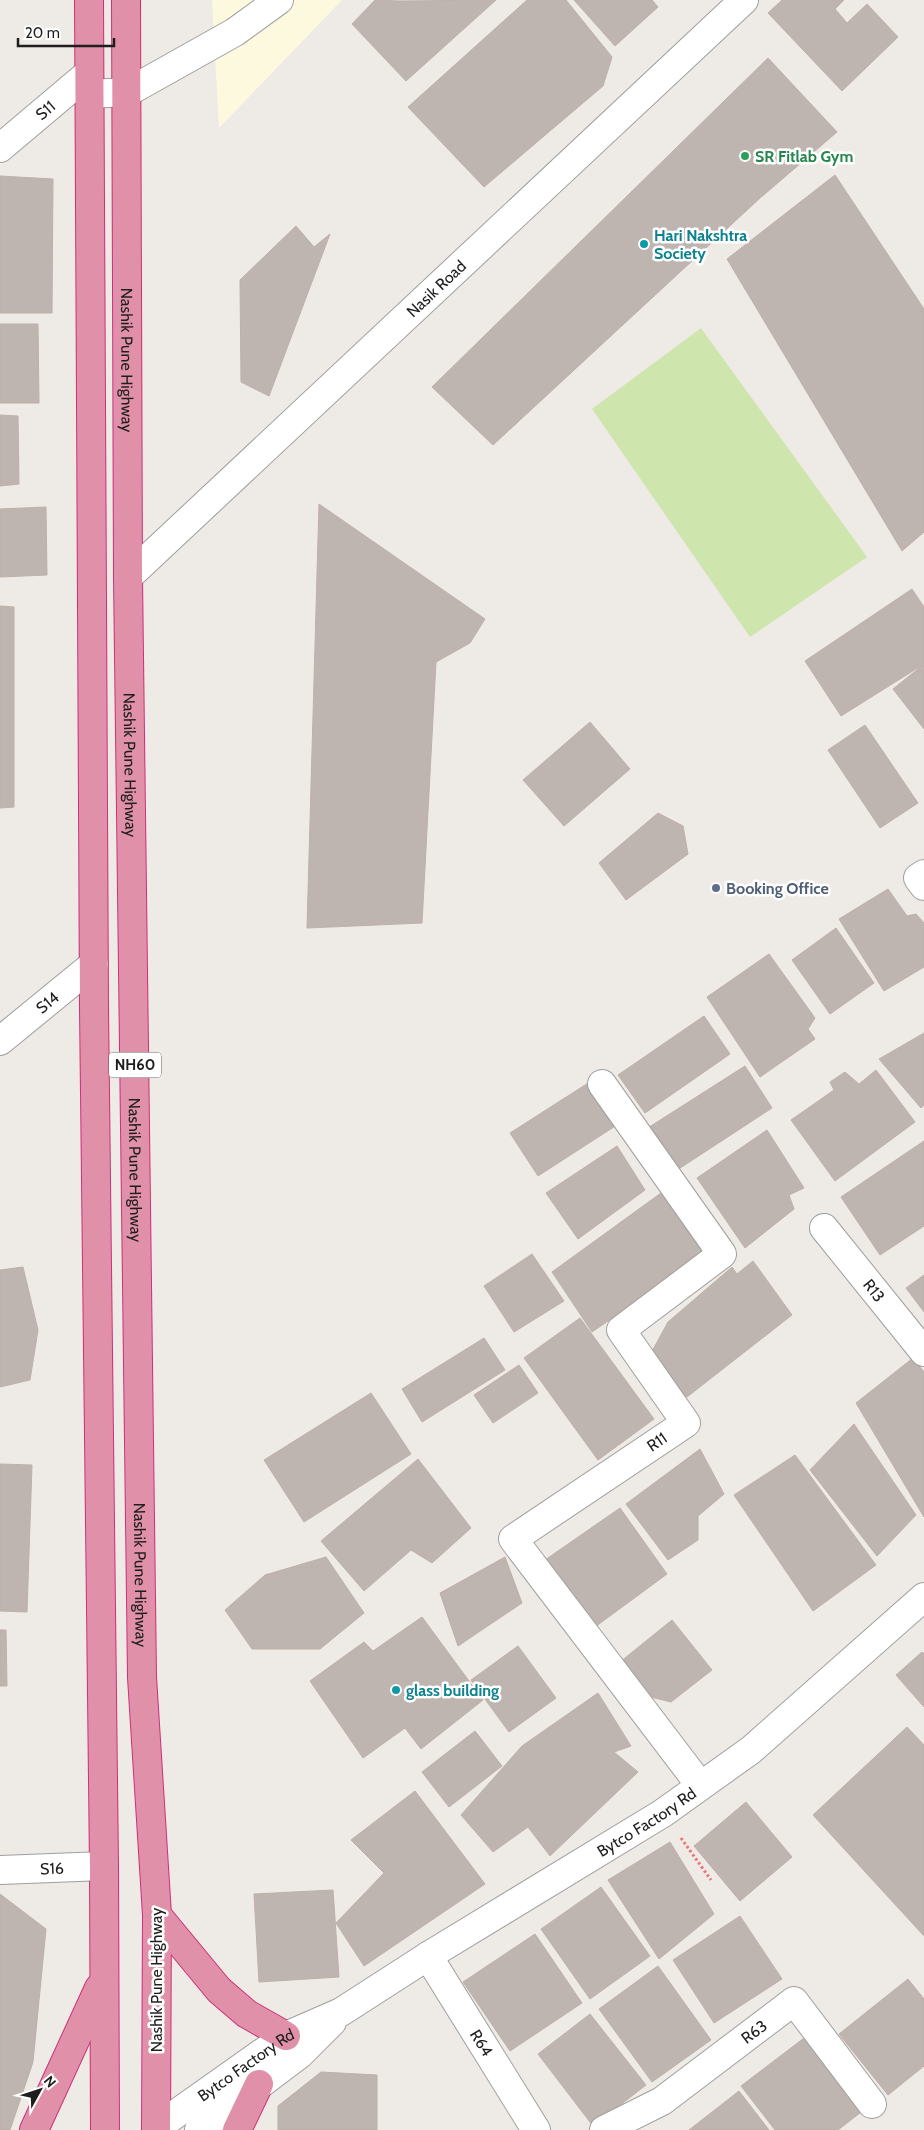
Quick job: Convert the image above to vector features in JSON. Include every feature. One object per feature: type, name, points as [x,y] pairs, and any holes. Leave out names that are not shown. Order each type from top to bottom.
[{"type":"highway","name":"NH60","points":[[89,0],[94,964],[105,2130]]},
{"type":"highway","name":"Nashik Pune Highway","points":[[126,0],[128,92],[128,577],[142,1678],[157,1915],[156,2129]]},
{"type":"highway","points":[[157,1915],[219,1990],[247,2014],[286,2036]]},
{"type":"highway","points":[[34,2130],[104,1979]]},
{"type":"highway","points":[[237,2130],[259,2084]]},
{"type":"street","points":[[89,83],[128,92],[235,32],[279,0]]},
{"type":"street","name":"Nasik Road","points":[[128,577],[744,0]]},
{"type":"street","name":"S11","points":[[0,148],[89,83]]},
{"type":"street","name":"S14","points":[[0,1041],[94,964]]},
{"type":"street","name":"R11","points":[[602,1084],[722,1254],[621,1330],[686,1423],[513,1539],[700,1785]]},
{"type":"street","name":"R13","points":[[824,1228],[924,1352]]},
{"type":"street","name":"Bytco Factory Rd","points":[[156,2129],[286,2036],[342,2012],[428,1956],[663,1813],[751,1750],[924,1597]]},
{"type":"street","name":"S16","points":[[0,1870],[104,1866]]},
{"type":"street","name":"R64","points":[[428,1956],[536,2130]]},
{"type":"street","name":"R63","points":[[604,2130],[662,2100],[794,2001],[872,2104]]},
{"type":"street","name":"Bytco Factory Rd","points":[[199,2130],[300,2054],[342,2012]]},
{"type":"path","points":[[663,1813],[711,1880]]},
{"type":"shaded area","points":[[212,0],[342,0],[219,128]]},
{"type":"green space","points":[[701,328],[867,557],[750,637],[592,409]]},
{"type":"building","points":[[375,0],[496,0],[406,81],[352,24]]},
{"type":"building","points":[[527,0],[566,0],[612,57],[603,86],[484,187],[408,107]]},
{"type":"building","points":[[574,0],[652,0],[658,7],[615,46]]},
{"type":"building","points":[[782,0],[844,0],[835,9],[847,23],[867,4],[898,37],[842,91],[768,13]]},
{"type":"building","name":"Hari Nakshtra Society","points":[[768,58],[837,132],[759,199],[493,445],[432,387]]},
{"type":"building","name":"Hari Nakshtra Society","points":[[835,175],[924,309],[924,532],[902,551],[727,259]]},
{"type":"building","points":[[0,176],[53,179],[52,313],[0,313]]},
{"type":"building","points":[[296,226],[314,247],[330,234],[269,396],[241,382],[240,280]]},
{"type":"building","points":[[0,324],[38,324],[39,403],[0,403]]},
{"type":"building","points":[[0,415],[18,416],[19,484],[0,486]]},
{"type":"building","points":[[319,504],[485,619],[470,643],[436,662],[422,923],[307,928]]},
{"type":"building","points":[[46,507],[47,575],[0,577],[0,509]]},
{"type":"building","points":[[912,589],[924,607],[924,664],[841,716],[805,661]]},
{"type":"building","points":[[0,606],[14,607],[14,807],[0,808]]},
{"type":"building","points":[[924,666],[924,729],[893,689]]},
{"type":"building","points":[[590,722],[630,769],[564,826],[523,780]]},
{"type":"building","points":[[865,725],[918,803],[880,828],[828,750]]},
{"type":"building","points":[[658,813],[683,826],[688,854],[626,900],[599,863]]},
{"type":"building","points":[[888,889],[907,916],[916,914],[924,923],[924,967],[884,991],[839,919]]},
{"type":"building","points":[[836,928],[874,983],[830,1014],[792,960]]},
{"type":"building","points":[[769,954],[815,1018],[808,1029],[815,1039],[760,1077],[707,997]]},
{"type":"building","points":[[704,1016],[730,1054],[645,1113],[618,1075]]},
{"type":"building","points":[[924,1033],[924,1105],[921,1108],[879,1059]]},
{"type":"building","points":[[745,1066],[772,1108],[671,1174],[643,1131]]},
{"type":"building","points":[[876,1070],[915,1122],[835,1181],[791,1120],[834,1090],[830,1082],[845,1072],[859,1084]]},
{"type":"building","points":[[596,1078],[623,1121],[538,1176],[510,1133]]},
{"type":"building","points":[[767,1130],[804,1188],[789,1195],[794,1209],[745,1248],[697,1178]]},
{"type":"building","points":[[924,1141],[924,1226],[880,1255],[841,1197]]},
{"type":"building","points":[[617,1146],[645,1190],[578,1239],[546,1193]]},
{"type":"building","points":[[661,1193],[706,1254],[592,1332],[552,1272]]},
{"type":"building","points":[[532,1254],[564,1301],[514,1332],[484,1286]]},
{"type":"building","points":[[753,1261],[792,1315],[687,1397],[670,1391],[650,1355],[668,1322],[732,1267],[737,1274]]},
{"type":"building","points":[[23,1267],[38,1330],[30,1380],[0,1387],[0,1270]]},
{"type":"building","points":[[924,1275],[924,1312],[906,1288]]},
{"type":"building","points":[[580,1318],[654,1419],[598,1460],[524,1358]]},
{"type":"building","points":[[484,1338],[505,1370],[422,1422],[402,1389]]},
{"type":"building","points":[[913,1358],[924,1372],[924,1517],[856,1403]]},
{"type":"building","points":[[519,1365],[538,1393],[493,1423],[474,1395]]},
{"type":"building","points":[[371,1393],[411,1454],[304,1522],[264,1460]]},
{"type":"building","points":[[854,1424],[916,1515],[877,1556],[810,1470]]},
{"type":"building","points":[[700,1449],[724,1494],[698,1516],[698,1540],[668,1560],[626,1504]]},
{"type":"building","points":[[795,1455],[876,1565],[813,1611],[734,1495]]},
{"type":"building","points":[[418,1459],[471,1528],[432,1563],[411,1550],[364,1591],[321,1541]]},
{"type":"building","points":[[0,1464],[32,1465],[27,1612],[0,1611]]},
{"type":"building","points":[[620,1508],[667,1574],[595,1627],[545,1560]]},
{"type":"building","points":[[326,1557],[364,1613],[320,1649],[252,1649],[225,1610],[265,1575]]},
{"type":"building","points":[[505,1557],[522,1603],[458,1646],[440,1593]]},
{"type":"building","name":"glass building","points":[[422,1617],[483,1700],[421,1749],[405,1728],[363,1758],[310,1681],[364,1642],[373,1651]]},
{"type":"building","points":[[672,1620],[712,1670],[671,1702],[647,1696],[620,1662]]},
{"type":"building","points":[[0,1630],[6,1630],[7,1686],[0,1686]]},
{"type":"building","points":[[518,1646],[556,1698],[509,1732],[471,1680]]},
{"type":"building","points":[[922,1652],[924,1654],[924,1707],[896,1675]]},
{"type":"building","points":[[598,1693],[631,1746],[614,1752],[638,1772],[550,1856],[528,1827],[493,1852],[461,1815],[522,1746]]},
{"type":"building","points":[[907,1727],[924,1745],[924,1936],[813,1815]]},
{"type":"building","points":[[475,1731],[502,1766],[449,1807],[422,1772]]},
{"type":"building","points":[[415,1791],[485,1884],[364,1966],[336,1923],[384,1873],[351,1840]]},
{"type":"building","points":[[746,1802],[792,1857],[740,1901],[694,1846]]},
{"type":"building","points":[[670,1842],[714,1914],[659,1959],[608,1880]]},
{"type":"building","points":[[601,1887],[650,1956],[590,1999],[541,1929]]},
{"type":"building","points":[[333,1890],[339,1977],[259,1982],[254,1894]]},
{"type":"building","points":[[0,1894],[46,1929],[33,2062],[10,2130],[0,2130]]},
{"type":"building","points":[[740,1916],[782,1979],[714,2023],[673,1960]]},
{"type":"building","points":[[535,1934],[582,2003],[510,2051],[463,1982]]},
{"type":"building","points":[[658,1966],[711,2040],[652,2082],[599,2009]]},
{"type":"building","points":[[908,1979],[924,1999],[924,2066],[888,2095],[839,2034]]},
{"type":"building","points":[[590,2014],[646,2085],[593,2126],[538,2054]]},
{"type":"building","points":[[808,2035],[865,2109],[838,2130],[775,2130],[741,2086]]},
{"type":"building","points":[[321,2072],[377,2075],[377,2130],[278,2130],[278,2106]]},
{"type":"building","points":[[739,2091],[769,2130],[689,2130]]},
{"type":"place","name":"SR Fitlab Gym","points":[[745,156]]},
{"type":"place","name":"Hari Nakshtra Society","points":[[644,244]]},
{"type":"place","name":"Booking Office","points":[[716,888]]},
{"type":"place","name":"glass building","points":[[396,1690]]}]
